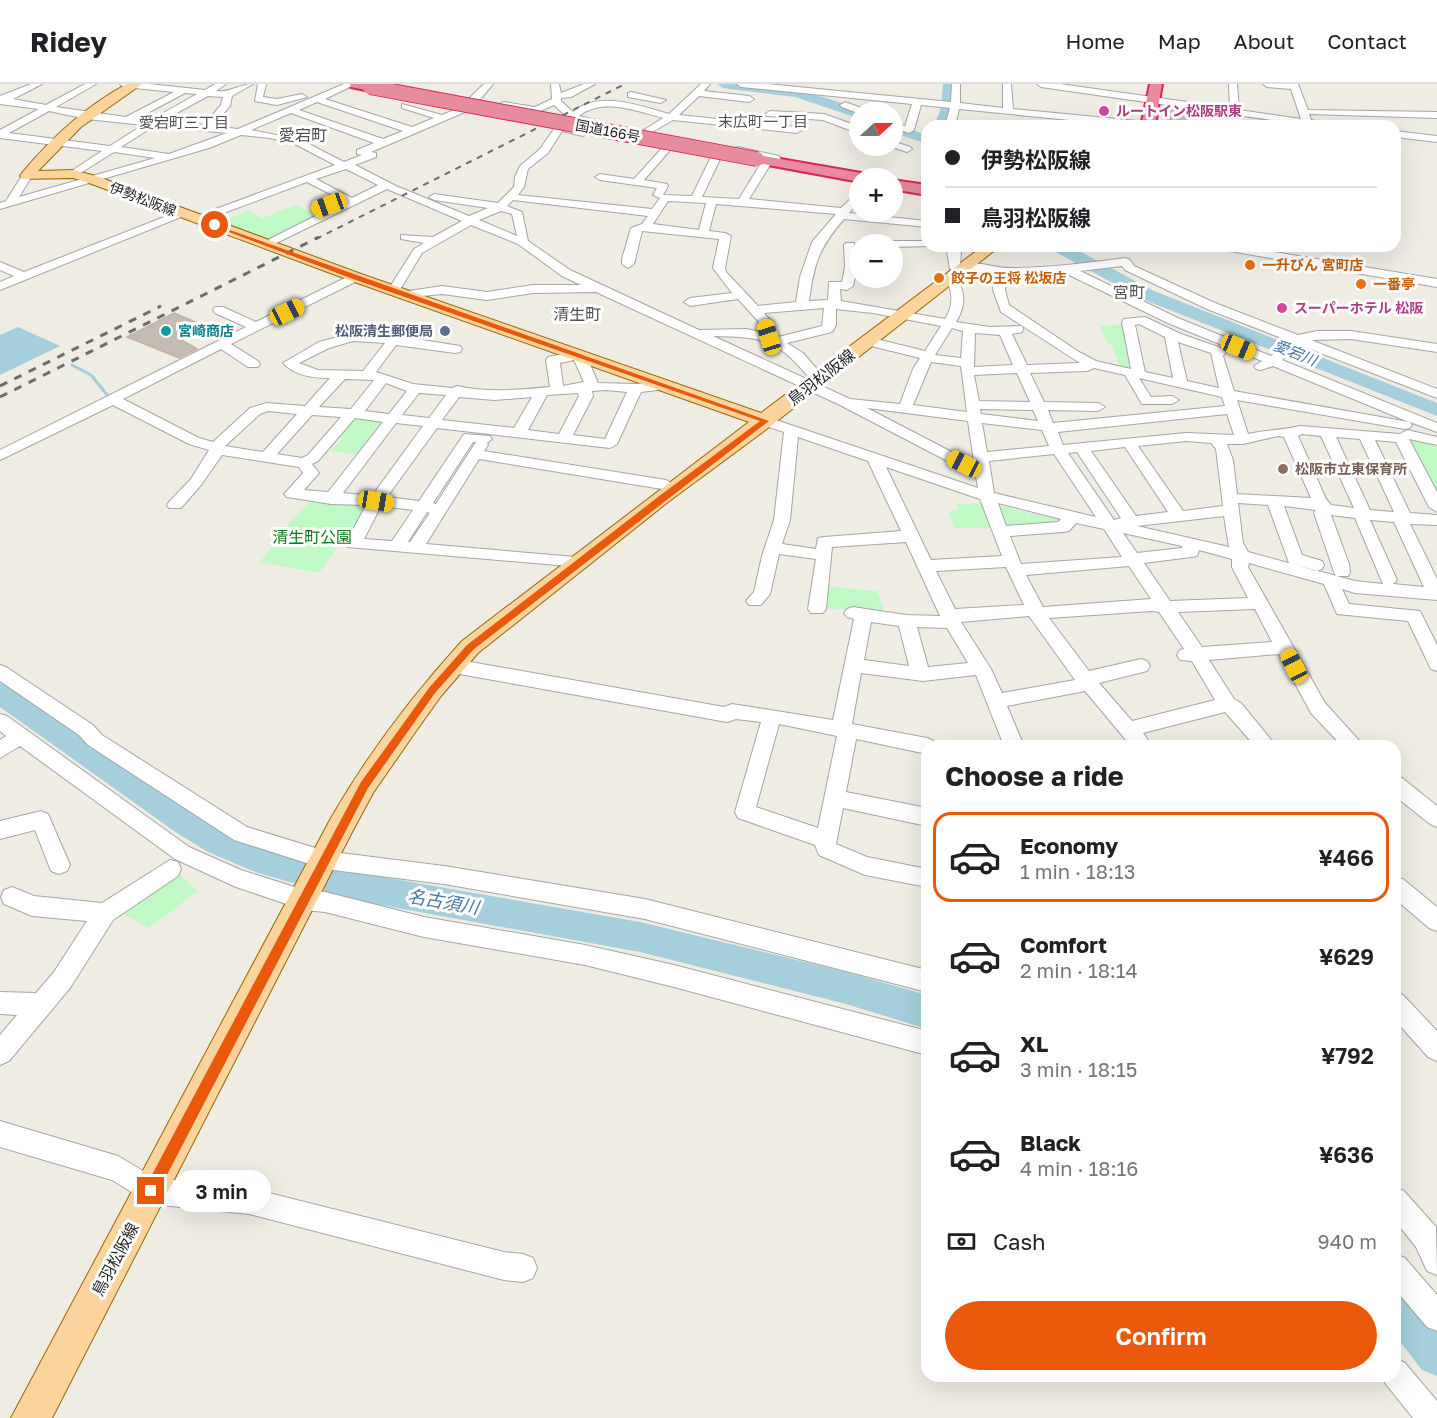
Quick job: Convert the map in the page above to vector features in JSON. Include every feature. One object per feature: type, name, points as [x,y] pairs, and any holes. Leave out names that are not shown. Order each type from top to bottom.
[{"type":"highway","points":[[1149,120],[1156,84]]},
{"type":"highway","name":"国道166号","points":[[365,85],[767,163],[849,176]]},
{"type":"highway","points":[[903,186],[921,189]]},
{"type":"main road","points":[[27,176],[56,142],[131,84]]},
{"type":"main road","name":"伊勢松阪線","points":[[27,176],[74,174],[94,180],[355,277],[765,421]]},
{"type":"main road","name":"鳥羽松阪線","points":[[32,1418],[364,785],[406,724],[471,647],[673,489],[985,252]]},
{"type":"street","points":[[1,100],[38,84]]},
{"type":"street","points":[[0,134],[92,84]]},
{"type":"street","points":[[131,84],[228,95],[249,84]]},
{"type":"street","points":[[126,121],[194,84]]},
{"type":"street","points":[[74,174],[150,124],[222,84]]},
{"type":"street","points":[[198,219],[372,155],[361,152],[462,110],[475,100],[489,84]]},
{"type":"street","points":[[555,84],[556,99],[573,118],[775,158],[767,163],[736,204]]},
{"type":"street","points":[[261,88],[258,99],[277,102],[317,97],[365,85],[536,110],[591,84]]},
{"type":"street","points":[[647,132],[671,117],[706,84],[753,86],[788,91],[811,89],[924,99],[942,103],[1101,120]]},
{"type":"street","points":[[951,120],[956,84]]},
{"type":"street","points":[[1007,84],[1008,110]]},
{"type":"street","points":[[1041,84],[1234,112],[1305,117],[1437,115]]},
{"type":"street","points":[[1233,84],[1234,112]]},
{"type":"street","points":[[1267,84],[1295,86],[1305,117]]},
{"type":"street","points":[[599,288],[533,290],[500,296],[442,290],[400,293],[418,251],[471,220],[500,207],[519,187],[524,168],[544,151],[559,128],[580,111],[601,105],[620,104],[640,111],[699,121],[738,111],[753,86]]},
{"type":"street","points":[[0,87],[23,91]]},
{"type":"street","points":[[736,150],[751,140],[788,91]]},
{"type":"street","points":[[696,93],[738,111],[760,126],[797,130]]},
{"type":"street","points":[[205,130],[225,106],[228,95]]},
{"type":"street","points":[[631,95],[655,96],[640,111]]},
{"type":"street","points":[[5,205],[206,146],[317,97],[413,131]]},
{"type":"street","points":[[903,128],[909,130],[924,99]]},
{"type":"street","points":[[1,100],[87,116],[174,127],[270,135],[298,141],[387,185],[522,242],[566,273],[814,383],[843,401],[964,464],[1058,449],[1186,437],[1243,440],[1278,432],[1290,434],[1300,430],[1401,438],[1437,507]]},
{"type":"street","points":[[685,104],[706,107],[699,121]]},
{"type":"street","points":[[845,105],[849,106]]},
{"type":"street","points":[[405,106],[442,118]]},
{"type":"street","points":[[290,110],[384,143]]},
{"type":"street","points":[[770,114],[824,117],[849,127]]},
{"type":"street","points":[[1305,117],[1314,120]]},
{"type":"street","points":[[350,131],[379,120]]},
{"type":"street","points":[[165,133],[174,127]]},
{"type":"street","points":[[559,128],[666,149],[767,163]]},
{"type":"street","points":[[0,134],[170,158]]},
{"type":"street","points":[[1401,135],[1437,139]]},
{"type":"street","points":[[138,152],[147,146]]},
{"type":"street","points":[[206,146],[227,150]]},
{"type":"street","points":[[903,148],[907,149]]},
{"type":"street","points":[[637,182],[666,149]]},
{"type":"street","points":[[696,199],[716,157]]},
{"type":"street","points":[[5,205],[27,176]]},
{"type":"street","points":[[600,177],[663,186],[658,195]]},
{"type":"street","points":[[308,179],[351,200]]},
{"type":"street","points":[[266,245],[351,200],[387,185]]},
{"type":"street","points":[[414,195],[500,207],[517,213],[522,242]]},
{"type":"street","points":[[510,197],[655,213]]},
{"type":"street","points":[[646,227],[665,198],[712,200],[849,214]]},
{"type":"street","points":[[312,212],[351,200]]},
{"type":"street","points":[[703,234],[712,200]]},
{"type":"street","points":[[772,339],[826,329],[830,325],[834,285],[847,286],[851,267],[839,244],[843,213],[849,206]]},
{"type":"street","points":[[0,286],[182,213]]},
{"type":"street","points":[[903,221],[921,223]]},
{"type":"street","points":[[628,264],[629,248],[637,228],[646,227],[725,236],[719,270],[764,320],[772,339]]},
{"type":"street","points":[[405,237],[436,241]]},
{"type":"street","points":[[802,305],[806,277],[839,244]]},
{"type":"street","points":[[903,244],[921,244]]},
{"type":"street","points":[[954,252],[954,267],[960,271],[1070,269],[1125,258],[1129,268],[1190,297],[1437,394]]},
{"type":"street","points":[[1254,252],[1437,283]]},
{"type":"street","points":[[1284,252],[1437,278]]},
{"type":"street","points":[[0,266],[23,276]]},
{"type":"street","points":[[1070,269],[1174,321],[1269,379],[1437,430]]},
{"type":"street","points":[[905,408],[920,369],[957,310],[960,271]]},
{"type":"street","points":[[1002,272],[999,277],[1005,309],[1074,355],[1092,364],[1228,394],[1269,379],[1300,339],[1309,337],[1347,335],[1437,348]]},
{"type":"street","points":[[0,456],[355,277]]},
{"type":"street","points":[[690,302],[741,295]]},
{"type":"street","points":[[754,310],[832,303],[969,329],[1005,332],[1028,326]]},
{"type":"street","points":[[219,310],[257,327]]},
{"type":"street","points":[[1172,400],[1147,401],[1132,378],[1136,373],[1128,322],[1141,320],[1176,338],[1219,352],[1269,379],[1437,430]]},
{"type":"street","points":[[969,329],[967,367],[987,496],[1013,565],[1034,611],[1087,680],[1138,740]]},
{"type":"street","points":[[660,331],[746,333],[772,339],[798,356],[814,383]]},
{"type":"street","points":[[1005,332],[1058,449],[1107,525],[1165,607],[1189,655],[1227,704],[1234,708],[1262,740]]},
{"type":"street","points":[[455,349],[378,337],[353,336],[324,345],[290,363],[299,369],[317,374],[367,375],[416,388],[457,390],[494,396],[606,386],[636,388],[665,385]]},
{"type":"street","points":[[1176,338],[1171,338],[1181,383]]},
{"type":"street","points":[[367,375],[393,341]]},
{"type":"street","points":[[868,341],[967,367],[1020,369],[1087,367],[1092,364]]},
{"type":"street","points":[[222,344],[253,364]]},
{"type":"street","points":[[1219,352],[1216,356],[1243,440]]},
{"type":"street","points":[[557,392],[553,360],[579,355],[591,383],[584,389]]},
{"type":"street","points":[[267,458],[341,375]]},
{"type":"street","points":[[114,399],[194,441],[267,458],[304,463],[314,458],[383,378]]},
{"type":"street","points":[[338,499],[416,388]]},
{"type":"street","points":[[175,505],[196,482],[216,453],[216,447],[255,411],[267,407],[393,420],[431,428],[479,433],[519,433],[610,444],[636,388]]},
{"type":"street","points":[[564,438],[586,396],[584,389]]},
{"type":"street","points":[[457,390],[376,501],[354,543],[580,562]]},
{"type":"street","points":[[519,433],[541,393]]},
{"type":"street","points":[[415,548],[474,454],[479,433],[494,396]]},
{"type":"street","points":[[843,401],[968,416],[975,412],[1037,406],[1098,407]]},
{"type":"street","points":[[975,412],[1047,428],[1067,428],[1233,409]]},
{"type":"street","points":[[765,421],[987,496],[1337,576],[1389,580],[1435,587]]},
{"type":"street","points":[[755,601],[762,594],[782,520],[791,431]]},
{"type":"street","points":[[1326,432],[1365,515]]},
{"type":"street","points":[[397,546],[422,508],[479,433]]},
{"type":"street","points":[[1290,434],[1325,508]]},
{"type":"street","points":[[1407,434],[1437,441]]},
{"type":"street","points":[[1365,435],[1403,518],[1402,524],[1435,587]]},
{"type":"street","points":[[1216,440],[1223,448],[1226,460],[1235,543],[1241,555],[1240,567],[1318,708],[1349,740]]},
{"type":"street","points":[[1129,443],[1179,516]]},
{"type":"street","points":[[1081,447],[1131,521]]},
{"type":"street","points":[[474,454],[666,484],[673,489]]},
{"type":"street","points":[[875,460],[950,619],[981,668],[1012,740]]},
{"type":"street","points":[[304,463],[311,473],[292,494],[440,509]]},
{"type":"street","points":[[338,499],[369,466]]},
{"type":"street","points":[[1107,525],[1179,516],[1232,504],[1274,501],[1310,503],[1337,512],[1437,520]]},
{"type":"street","points":[[1274,501],[1295,559],[1337,576],[1355,587],[1435,587]]},
{"type":"street","points":[[1325,508],[1322,513],[1341,564],[1334,592],[1343,610],[1414,615]]},
{"type":"street","points":[[1365,515],[1362,520],[1389,580]]},
{"type":"street","points":[[1000,532],[1063,526],[1072,517]]},
{"type":"street","points":[[817,609],[824,562],[824,542],[911,536]]},
{"type":"street","points":[[925,566],[1125,562],[1132,559],[1191,552],[1189,542]]},
{"type":"street","points":[[773,548],[823,555]]},
{"type":"street","points":[[921,877],[865,866],[826,849],[845,731],[858,614],[906,621],[1024,611],[1261,603]]},
{"type":"street","points":[[1437,605],[1412,603],[1414,615],[1437,664]]},
{"type":"street","points":[[906,621],[919,668],[923,674]]},
{"type":"street","points":[[1189,655],[1285,647]]},
{"type":"street","points":[[853,665],[923,674],[981,668]]},
{"type":"street","points":[[454,666],[727,716],[732,711],[921,745]]},
{"type":"street","points":[[996,701],[1077,687],[1087,680],[1141,666]]},
{"type":"street","points":[[0,672],[86,730],[95,740],[241,834],[325,860],[444,875],[645,909],[921,979]]},
{"type":"street","points":[[1128,729],[1227,704]]},
{"type":"street","points":[[772,717],[745,812],[826,840]]},
{"type":"street","points":[[0,721],[182,853],[236,878],[304,900],[325,902],[424,927],[585,955],[752,996],[921,1041]]},
{"type":"street","points":[[0,750],[20,736]]},
{"type":"street","points":[[1401,787],[1428,802],[1437,818]]},
{"type":"street","points":[[835,798],[921,816]]},
{"type":"street","points":[[1401,804],[1428,802]]},
{"type":"street","points":[[0,830],[41,820],[59,865]]},
{"type":"street","points":[[0,1053],[62,980],[105,913],[170,869]]},
{"type":"street","points":[[1401,891],[1437,921]]},
{"type":"street","points":[[12,897],[32,906],[105,913]]},
{"type":"street","points":[[0,1003],[41,1004]]},
{"type":"street","points":[[1401,1009],[1433,1038]]},
{"type":"street","points":[[0,1134],[118,1169],[151,1191],[249,1201],[504,1266],[523,1268]]},
{"type":"street","points":[[1401,1207],[1433,1243]]},
{"type":"street","points":[[1401,1275],[1437,1317]]},
{"type":"street","points":[[1401,1380],[1432,1418]]},
{"type":"green space","points":[[296,205],[319,215],[272,238],[266,239],[218,222],[249,211],[262,218]]},
{"type":"green space","points":[[1126,324],[1134,368],[1120,367],[1111,344],[1107,343],[1100,326]]},
{"type":"green space","points":[[354,418],[382,421],[381,426],[359,455],[331,451],[342,438],[339,435]]},
{"type":"green space","points":[[1406,436],[1437,444],[1437,497]]},
{"type":"green space","name":"清生町公園","points":[[311,501],[358,506],[364,512],[345,546],[338,546],[319,573],[260,562],[293,519]]},
{"type":"green space","points":[[984,503],[993,528],[954,528],[949,511],[958,510],[956,504]]},
{"type":"green space","points":[[996,506],[1061,520],[1060,523],[1005,527]]},
{"type":"green space","points":[[823,586],[877,591],[886,615],[819,607]]},
{"type":"green space","points":[[177,872],[198,891],[149,928],[120,912]]},
{"type":"water","points":[[18,327],[60,346],[0,375],[0,335]]},
{"type":"building","points":[[1168,107],[1191,111],[1190,120],[1167,120]]},
{"type":"building","name":"宮崎商店","points":[[174,313],[205,326],[180,339],[197,349],[179,358],[127,337]]},
{"type":"waterway","name":"愛宕川","points":[[723,84],[797,93],[849,111]]},
{"type":"waterway","points":[[943,120],[948,108],[949,84]]},
{"type":"waterway","name":"愛宕川","points":[[903,131],[921,138]]},
{"type":"waterway","name":"愛宕川","points":[[1069,252],[1148,295],[1437,410]]},
{"type":"waterway","points":[[72,365],[91,375],[108,396]]},
{"type":"waterway","name":"名古須川","points":[[0,693],[185,822],[219,843],[255,859],[348,885],[640,937],[846,988],[921,1010]]},
{"type":"waterway","name":"名古須川","points":[[1401,1309],[1437,1355]]},
{"type":"railway","points":[[316,239],[625,84]]},
{"type":"railway","points":[[0,397],[319,237]]},
{"type":"railway","points":[[0,386],[161,306]]},
{"type":"place","name":"ルートイン松阪駅東","points":[[1104,111]]},
{"type":"place","name":"一升びん 宮町店","points":[[1250,265]]},
{"type":"place","name":"餃子の王将 松坂店","points":[[939,278]]},
{"type":"place","name":"一番亭","points":[[1361,284]]},
{"type":"place","name":"スーパーホテル 松阪","points":[[1282,308]]},
{"type":"place","name":"宮崎商店","points":[[166,331]]},
{"type":"place","name":"松阪清生郵便局","points":[[445,331]]},
{"type":"place","name":"松阪市立東保育所","points":[[1283,469]]},
{"type":"district","name":"末広町一丁目","points":[[763,122]]},
{"type":"district","name":"愛宕町三丁目","points":[[184,123]]},
{"type":"district","name":"愛宕町","points":[[303,135]]},
{"type":"district","name":"宮町","points":[[1129,292]]},
{"type":"district","name":"清生町","points":[[577,314]]},
{"type":"route","points":[[151,1191],[341,826],[364,785],[432,690],[471,647],[661,498],[765,421],[278,250],[215,225]]}]
